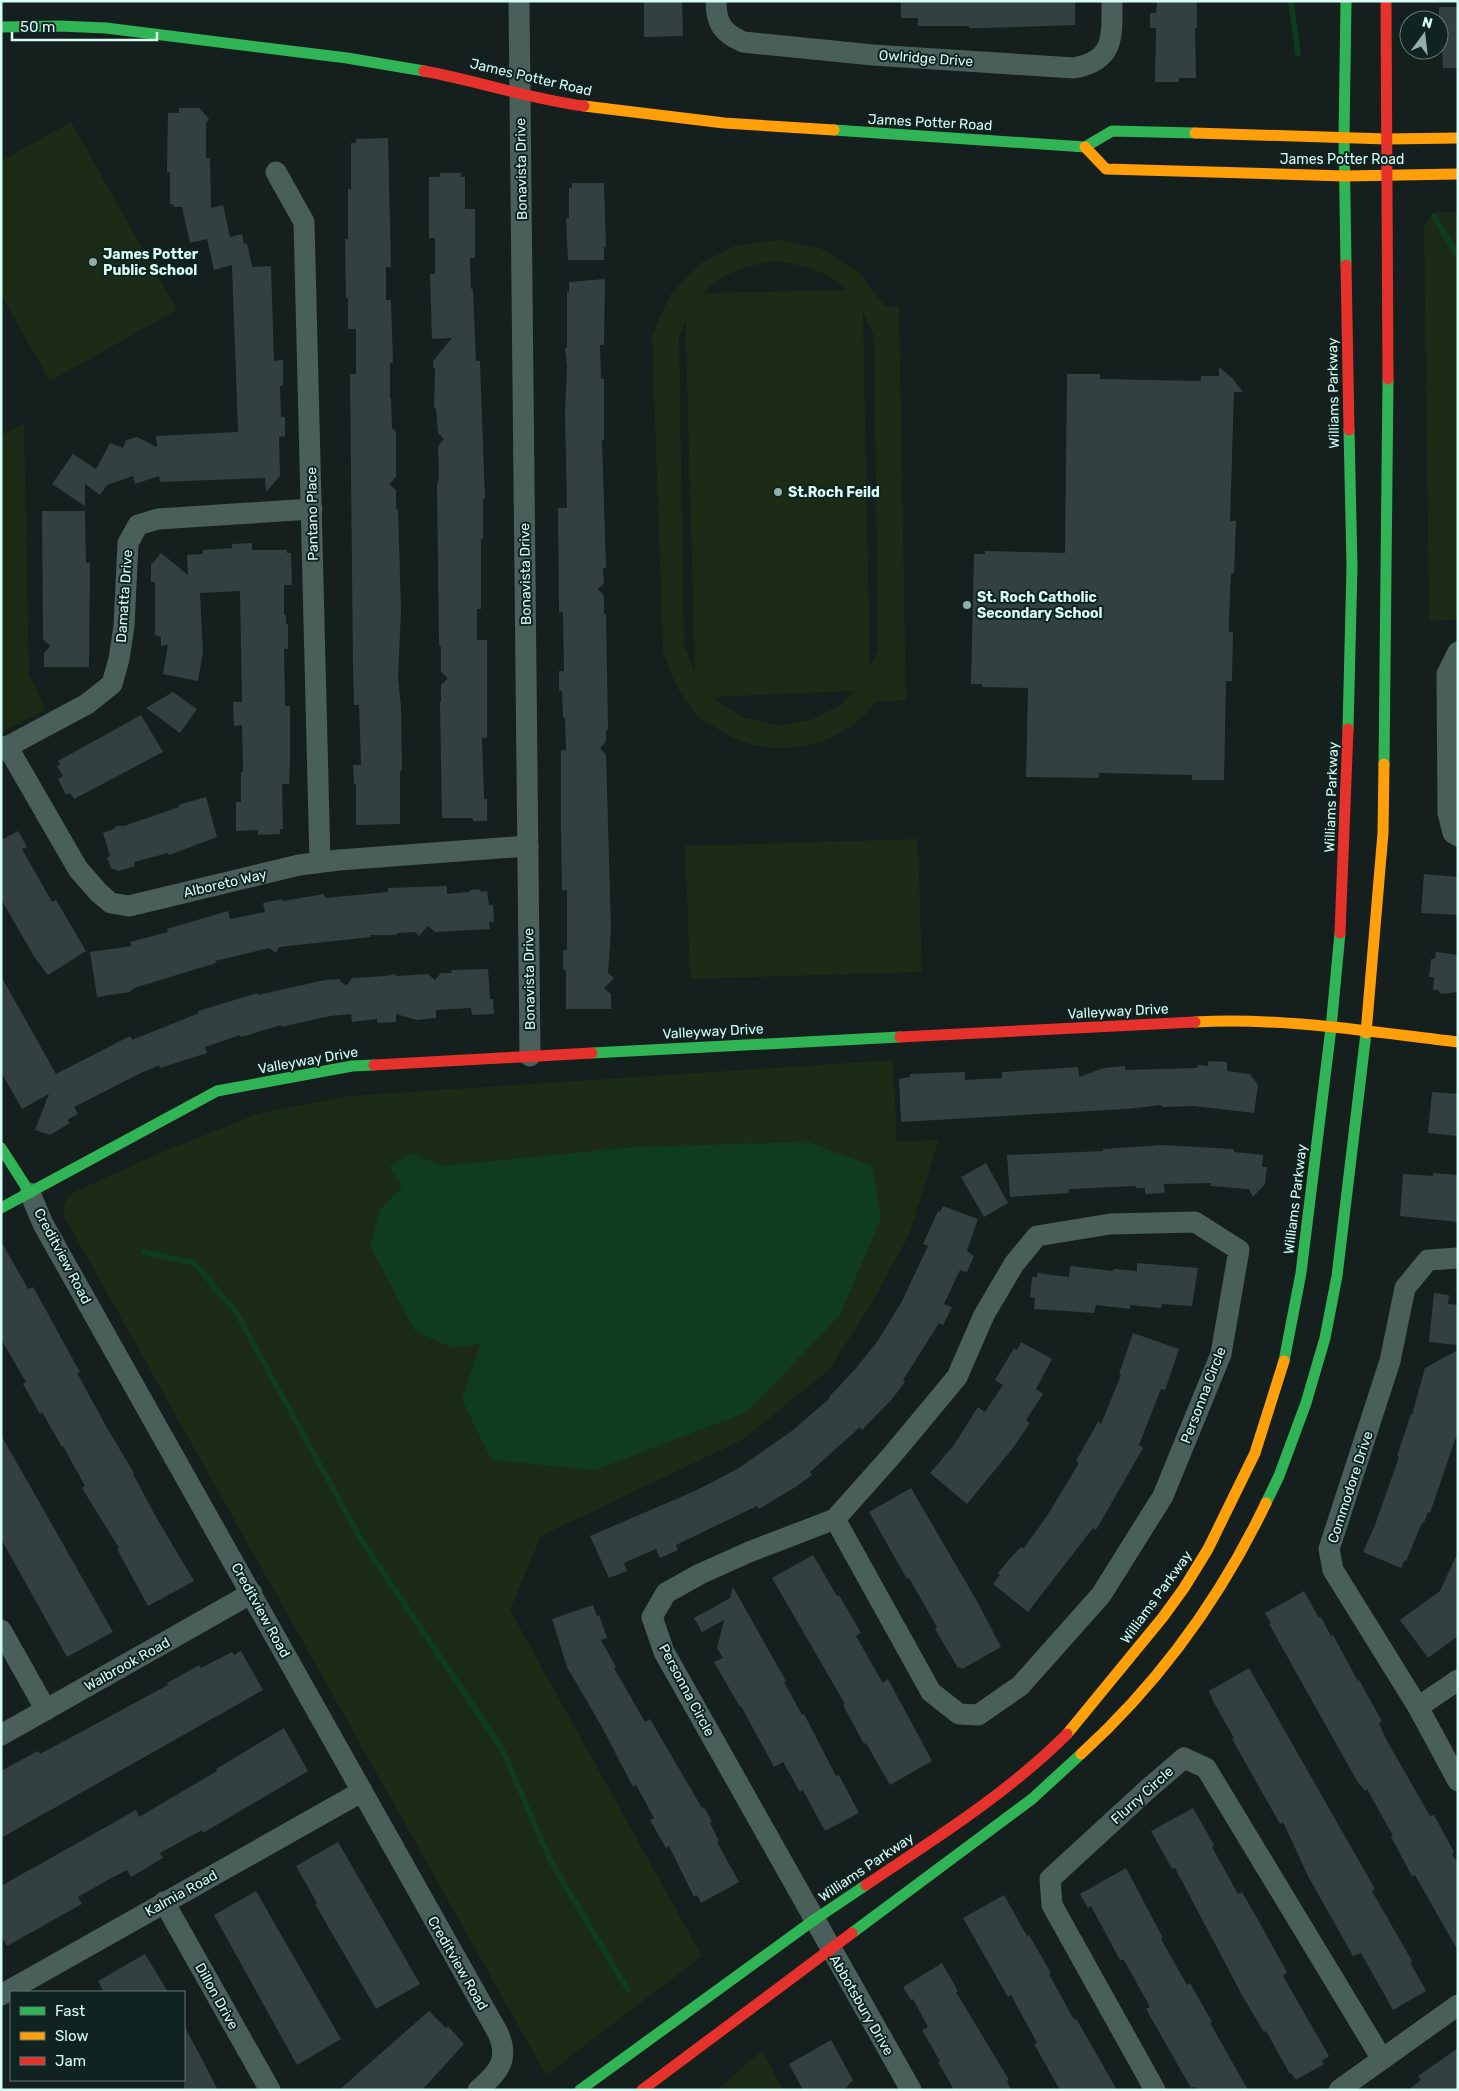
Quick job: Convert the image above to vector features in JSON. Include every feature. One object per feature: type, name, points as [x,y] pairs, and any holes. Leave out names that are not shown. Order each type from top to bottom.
[{"type":"main road","name":"Williams Parkway","points":[[580,2090],[814,1920],[948,1830],[1016,1780],[1066,1735],[1163,1617],[1208,1549],[1255,1453],[1287,1352],[1302,1273],[1331,1028],[1342,909],[1350,713],[1352,566],[1344,136],[1346,1]]},
{"type":"main road","points":[[642,2090],[1032,1799],[1104,1734],[1182,1645],[1214,1598],[1250,1536],[1280,1476],[1306,1402],[1325,1338],[1336,1276],[1366,1032],[1383,824],[1388,602],[1386,1]]},
{"type":"main road","name":"James Potter Road","points":[[1,27],[59,26],[106,28],[356,60],[463,78],[563,103],[724,123],[1085,147],[1112,130],[1344,136],[1387,139],[1458,138]]},
{"type":"main road","name":"James Potter Road","points":[[1085,147],[1106,168],[1345,176],[1458,174]]},
{"type":"main road","name":"Valleyway Drive","points":[[1,1208],[217,1092],[352,1066],[1229,1020],[1331,1028],[1458,1042]]},
{"type":"main road","name":"Creditview Road","points":[[1,1148],[30,1193]]},
{"type":"street","name":"Bonavista Drive","points":[[519,1],[530,1056]]},
{"type":"street","name":"Owlridge Drive","points":[[716,1],[716,13],[722,27],[730,37],[743,42],[873,54],[1074,68],[1091,65],[1103,56],[1110,43],[1112,1]]},
{"type":"street","name":"Pantano Place","points":[[276,172],[304,222],[320,862]]},
{"type":"street","name":"Damatta Drive","points":[[4,748],[86,704],[112,684],[119,659],[124,626],[128,543],[138,525],[158,519],[312,510]]},
{"type":"street","points":[[1458,652],[1447,674],[1447,684],[1448,813],[1453,833],[1458,836]]},
{"type":"street","name":"Alboreto Way","points":[[4,748],[78,869],[99,893],[111,903],[129,906],[320,862],[528,846]]},
{"type":"street","name":"Creditview Road","points":[[30,1193],[43,1224],[252,1593],[502,2043],[502,2060],[495,2076],[478,2090]]},
{"type":"street","name":"Personna Circle","points":[[814,1920],[664,1652],[652,1617],[666,1594],[700,1574],[749,1552],[835,1519],[893,1454],[957,1377],[984,1315],[1014,1264],[1037,1236],[1110,1224],[1195,1222],[1239,1250],[1221,1354],[1163,1496],[1102,1594],[1020,1686],[978,1715],[959,1714],[931,1692],[835,1519]]},
{"type":"street","name":"Commodore Drive","points":[[1458,1258],[1428,1260],[1405,1288],[1390,1361],[1329,1549],[1333,1570],[1418,1707],[1458,1781]]},
{"type":"street","name":"Walbrook Road","points":[[1,1735],[252,1593]]},
{"type":"street","points":[[1,1630],[46,1710]]},
{"type":"street","points":[[1418,1707],[1458,1680]]},
{"type":"street","name":"Flurry Circle","points":[[1155,2090],[1052,1905],[1050,1879],[1184,1758],[1206,1768],[1382,2059]]},
{"type":"street","name":"Kalmia Road","points":[[1,1995],[361,1792]]},
{"type":"street","name":"Dillon Drive","points":[[164,1902],[270,2090]]},
{"type":"street","name":"Abbotsbury Drive","points":[[814,1920],[911,2090]]},
{"type":"street","points":[[1339,2090],[1458,2005]]},
{"type":"shaded area","points":[[71,122],[177,310],[50,381],[1,295],[1,161]]},
{"type":"shaded area","points":[[1435,212],[1458,212],[1458,620],[1429,621],[1424,226]]},
{"type":"shaded area","points":[[780,240],[822,249],[859,272],[885,306],[899,306],[906,700],[876,702],[861,719],[843,732],[823,741],[801,746],[779,748],[757,746],[736,739],[704,720],[690,707],[680,692],[663,652],[652,335],[670,295],[699,264],[737,245]],"holes":[[[776,261],[795,264],[823,273],[846,290],[704,293],[728,274],[746,267]],[[863,312],[874,336],[878,651],[870,666]],[[686,321],[695,673],[684,644],[679,336]],[[853,691],[841,705],[811,720],[778,725],[745,718],[717,701],[714,697]]]},
{"type":"shaded area","points":[[24,424],[29,674],[46,710],[1,732],[1,435]]},
{"type":"shaded area","points":[[918,839],[922,972],[690,979],[685,846]]},
{"type":"shaded area","points":[[893,1060],[897,1141],[939,1140],[909,1235],[870,1306],[829,1370],[742,1440],[541,1536],[510,1610],[702,1956],[546,2075],[65,1218],[65,1204],[74,1192],[167,1150],[260,1113],[349,1096]]},
{"type":"shaded area","points":[[809,1142],[872,1166],[881,1218],[840,1315],[747,1412],[595,1470],[491,1460],[462,1399],[481,1343],[453,1348],[415,1331],[370,1246],[380,1209],[402,1187],[389,1167],[411,1153],[442,1166],[635,1147]]},
{"type":"shaded area","points":[[762,2050],[783,2090],[717,2090]]},
{"type":"building","points":[[644,1],[682,1],[683,36],[644,37]]},
{"type":"building","points":[[901,1],[1075,1],[1075,25],[984,28],[969,28],[969,26],[918,26],[918,18],[901,18]]},
{"type":"building","points":[[1157,1],[1197,1],[1197,28],[1195,28],[1196,78],[1179,78],[1179,82],[1155,82],[1156,28],[1150,28],[1150,13],[1156,13]]},
{"type":"building","points":[[1439,7],[1456,7],[1458,9],[1458,68],[1443,68],[1443,60],[1449,60],[1449,10],[1439,10]]},
{"type":"building","points":[[179,108],[199,108],[209,119],[206,123],[206,158],[210,158],[211,208],[223,205],[230,237],[242,234],[244,244],[247,243],[252,267],[271,266],[274,361],[283,360],[283,386],[280,386],[281,417],[285,417],[285,436],[279,437],[280,476],[266,492],[265,478],[160,482],[159,476],[135,484],[133,476],[107,485],[100,495],[85,484],[85,506],[52,484],[73,454],[96,469],[110,443],[123,448],[126,440],[137,437],[157,447],[156,436],[238,432],[232,265],[214,270],[207,239],[190,243],[182,207],[174,207],[173,204],[170,204],[170,172],[167,172],[168,113],[179,113]]},
{"type":"building","points":[[388,138],[391,267],[386,267],[386,300],[391,300],[393,363],[390,363],[390,398],[392,428],[396,432],[396,477],[389,484],[396,490],[396,509],[398,509],[401,611],[398,677],[401,707],[402,769],[400,772],[400,824],[356,825],[356,784],[354,785],[353,765],[361,765],[359,705],[354,705],[350,374],[356,374],[356,329],[348,329],[345,239],[348,239],[348,189],[351,189],[351,143],[356,143],[356,139]]},
{"type":"building","points":[[440,173],[461,173],[461,177],[465,177],[465,209],[475,209],[475,258],[470,258],[471,289],[473,289],[476,361],[480,361],[485,499],[483,499],[483,539],[481,539],[481,609],[477,609],[477,640],[487,640],[487,738],[482,738],[484,799],[487,799],[487,821],[473,821],[473,818],[442,818],[440,702],[441,685],[448,678],[441,672],[441,647],[439,645],[437,486],[439,477],[438,446],[444,439],[438,433],[436,409],[434,407],[435,369],[433,361],[452,338],[432,339],[430,274],[435,274],[435,238],[429,238],[429,177],[440,177]]},
{"type":"building","points":[[572,183],[604,183],[606,247],[604,247],[604,260],[568,260],[566,218],[569,218],[569,188],[572,188]]},
{"type":"building","points":[[605,279],[604,345],[600,345],[601,379],[604,379],[604,440],[602,440],[606,568],[603,568],[604,583],[598,589],[604,596],[604,614],[606,614],[608,730],[606,730],[606,742],[600,748],[606,755],[611,929],[608,973],[614,978],[604,988],[611,994],[611,1009],[566,1009],[566,970],[563,970],[563,950],[567,950],[567,890],[562,890],[561,750],[566,750],[562,691],[559,691],[559,671],[564,671],[563,612],[559,612],[558,508],[567,508],[565,412],[567,367],[565,348],[567,348],[567,292],[569,293],[569,282]]},
{"type":"building","points":[[1219,367],[1232,378],[1243,392],[1234,392],[1230,521],[1236,521],[1234,573],[1231,573],[1229,618],[1229,632],[1233,632],[1232,681],[1226,681],[1224,780],[1192,780],[1192,775],[1099,773],[1099,778],[1026,777],[1028,688],[982,687],[982,684],[971,684],[974,554],[985,554],[985,551],[1065,553],[1067,374],[1100,374],[1100,379],[1201,381],[1201,376],[1219,376]]},
{"type":"building","points":[[42,511],[85,511],[86,563],[90,563],[89,667],[44,667],[44,653],[50,646],[43,639]]},
{"type":"building","points":[[252,543],[252,550],[287,550],[287,553],[291,553],[292,585],[284,585],[284,615],[286,615],[286,624],[288,624],[288,649],[284,649],[285,706],[290,706],[290,766],[289,784],[282,784],[283,829],[280,829],[280,834],[258,835],[258,830],[236,831],[236,802],[241,802],[241,772],[243,772],[242,725],[234,726],[233,702],[242,702],[240,591],[200,593],[203,652],[198,681],[163,674],[168,645],[161,646],[161,637],[155,635],[155,582],[151,582],[151,565],[161,553],[188,575],[187,555],[203,554],[203,550],[232,548],[232,544]]},
{"type":"building","points":[[173,692],[197,709],[180,733],[146,708]]},
{"type":"building","points":[[141,715],[163,752],[74,799],[70,793],[66,795],[58,779],[63,776],[57,766],[60,765],[58,761]]},
{"type":"building","points":[[206,797],[217,837],[169,855],[168,853],[134,862],[135,866],[119,871],[111,868],[107,858],[110,856],[103,833],[114,829],[116,826],[124,826],[179,807],[178,805]]},
{"type":"building","points":[[18,831],[27,847],[22,849],[52,902],[56,900],[86,951],[48,975],[35,958],[1,899],[1,840]]},
{"type":"building","points":[[1424,874],[1458,877],[1458,915],[1421,913]]},
{"type":"building","points":[[447,886],[447,894],[479,889],[481,892],[487,891],[489,905],[493,905],[494,922],[489,922],[490,929],[435,932],[428,926],[419,936],[415,932],[398,933],[396,935],[370,935],[371,937],[279,947],[276,953],[269,948],[215,961],[216,963],[134,988],[130,992],[97,997],[90,952],[132,946],[130,942],[168,932],[167,929],[228,911],[230,919],[265,912],[263,903],[282,899],[282,901],[324,894],[325,898],[388,892],[388,888]]},
{"type":"building","points":[[1436,952],[1458,955],[1458,992],[1441,994],[1438,990],[1433,990],[1434,977],[1429,977],[1431,959],[1435,959]]},
{"type":"building","points":[[488,969],[490,999],[493,999],[494,1014],[472,1015],[471,1008],[436,1010],[436,1018],[417,1020],[396,1014],[396,1022],[377,1023],[377,1019],[352,1022],[351,1014],[330,1016],[281,1027],[281,1025],[241,1037],[240,1035],[205,1047],[207,1053],[160,1068],[159,1065],[74,1107],[78,1114],[67,1120],[70,1123],[50,1135],[35,1130],[49,1094],[22,1109],[1,1072],[1,976],[56,1074],[130,1036],[132,1040],[199,1013],[198,1011],[258,993],[258,995],[325,980],[339,979],[346,986],[352,978],[394,974],[397,976],[428,974],[435,980],[441,973],[452,973],[451,970]]},
{"type":"building","points":[[1208,1061],[1227,1062],[1227,1071],[1250,1074],[1258,1085],[1254,1113],[1194,1106],[1162,1107],[1162,1105],[1126,1109],[901,1122],[899,1079],[910,1077],[910,1074],[965,1072],[965,1080],[1002,1078],[1002,1072],[1078,1067],[1079,1077],[1104,1068],[1125,1066],[1125,1070],[1197,1068],[1198,1065],[1208,1066]]},
{"type":"building","points":[[1432,1092],[1458,1094],[1458,1136],[1428,1133]]},
{"type":"building","points":[[1162,1145],[1234,1149],[1234,1152],[1263,1155],[1262,1167],[1267,1167],[1265,1184],[1253,1197],[1249,1189],[1210,1186],[1211,1183],[1164,1184],[1165,1193],[1145,1194],[1145,1188],[1136,1188],[1135,1186],[1069,1189],[1069,1193],[1010,1197],[1007,1155],[1103,1151],[1103,1149]]},
{"type":"building","points":[[986,1163],[1008,1203],[984,1217],[961,1177]]},
{"type":"building","points":[[1433,1173],[1458,1175],[1458,1222],[1400,1216],[1403,1174],[1433,1176]]},
{"type":"building","points":[[943,1206],[978,1219],[967,1251],[974,1256],[967,1272],[960,1270],[944,1304],[952,1307],[943,1325],[939,1323],[903,1380],[905,1382],[892,1399],[862,1430],[860,1427],[810,1472],[812,1475],[797,1486],[759,1509],[757,1506],[676,1545],[678,1550],[660,1558],[656,1549],[624,1563],[627,1571],[609,1578],[590,1536],[697,1490],[739,1468],[793,1430],[830,1398],[879,1339],[902,1301],[928,1246],[923,1244],[938,1211],[940,1212]]},
{"type":"building","points":[[1,1241],[28,1289],[33,1287],[80,1372],[77,1373],[107,1428],[194,1581],[148,1606],[117,1549],[119,1548],[82,1488],[85,1486],[63,1446],[42,1412],[40,1414],[23,1384],[26,1382],[1,1339]]},
{"type":"building","points":[[1137,1263],[1198,1268],[1192,1306],[1162,1304],[1161,1308],[1130,1305],[1130,1309],[1096,1305],[1094,1313],[1034,1309],[1035,1298],[1030,1297],[1032,1277],[1037,1277],[1037,1273],[1069,1277],[1070,1266],[1113,1271],[1114,1269],[1137,1271]]},
{"type":"building","points":[[1434,1293],[1449,1295],[1448,1304],[1458,1305],[1458,1345],[1429,1342]]},
{"type":"building","points":[[1133,1333],[1179,1349],[1165,1390],[1161,1389],[1139,1445],[1143,1448],[1096,1530],[1093,1528],[1028,1612],[993,1584],[1000,1575],[998,1573],[1021,1547],[1024,1548],[1047,1516],[1079,1463],[1076,1461],[1098,1422],[1101,1424],[1121,1375],[1119,1374]]},
{"type":"building","points":[[1021,1342],[1052,1359],[1036,1389],[1043,1394],[1026,1420],[1030,1423],[1013,1448],[967,1504],[930,1473],[954,1445],[978,1407],[985,1412],[1003,1385],[995,1380],[1014,1348],[1017,1350]]},
{"type":"building","points":[[1458,1350],[1458,1431],[1430,1513],[1428,1512],[1424,1523],[1422,1523],[1406,1561],[1404,1561],[1401,1568],[1363,1552],[1375,1525],[1399,1457],[1397,1456],[1412,1415],[1425,1368]]},
{"type":"building","points":[[1,1435],[113,1632],[67,1657],[1,1539]]},
{"type":"building","points":[[911,1488],[978,1603],[1001,1647],[962,1669],[958,1668],[935,1629],[937,1627],[869,1512]]},
{"type":"building","points":[[1458,1552],[1458,1636],[1428,1658],[1400,1620],[1440,1591]]},
{"type":"building","points":[[813,1555],[861,1633],[856,1636],[873,1666],[883,1683],[888,1679],[932,1761],[890,1785],[866,1743],[864,1744],[843,1705],[845,1704],[772,1578]]},
{"type":"building","points":[[733,1587],[786,1681],[784,1682],[802,1715],[804,1714],[836,1776],[839,1775],[859,1813],[825,1831],[803,1790],[800,1792],[783,1762],[774,1767],[741,1706],[714,1662],[723,1658],[717,1648],[724,1620],[702,1632],[694,1618],[730,1598]]},
{"type":"building","points":[[1304,1591],[1319,1618],[1321,1617],[1331,1636],[1333,1635],[1359,1680],[1382,1721],[1379,1723],[1386,1739],[1430,1816],[1434,1815],[1454,1852],[1452,1854],[1458,1864],[1458,1951],[1415,1875],[1412,1876],[1391,1837],[1393,1836],[1367,1789],[1365,1791],[1357,1781],[1269,1624],[1271,1623],[1265,1613]]},
{"type":"building","points":[[593,1605],[597,1616],[599,1615],[607,1638],[601,1640],[616,1667],[614,1668],[645,1722],[650,1719],[702,1808],[704,1807],[712,1822],[710,1823],[719,1841],[717,1842],[739,1882],[701,1903],[697,1895],[694,1897],[669,1846],[666,1848],[650,1820],[654,1818],[636,1785],[633,1787],[602,1727],[567,1667],[552,1619]]},
{"type":"building","points":[[241,1651],[263,1690],[1,1838],[1,1771],[38,1751],[40,1754],[168,1685],[167,1683],[199,1665],[201,1668],[232,1652],[234,1655]]},
{"type":"building","points":[[1249,1668],[1375,1889],[1372,1891],[1412,1961],[1410,1962],[1426,1991],[1393,2010],[1361,1953],[1353,1956],[1308,1876],[1283,1822],[1280,1824],[1213,1701],[1209,1691]]},
{"type":"building","points":[[284,1728],[308,1771],[203,1833],[202,1830],[160,1853],[163,1858],[131,1877],[127,1870],[78,1897],[82,1904],[7,1946],[1,1936],[1,1886],[136,1810],[139,1817],[217,1771],[216,1769]]},
{"type":"building","points":[[1193,1808],[1238,1894],[1242,1892],[1287,1972],[1283,1976],[1329,2056],[1322,2061],[1324,2064],[1296,2080],[1290,2074],[1266,2031],[1264,2032],[1243,1997],[1175,1868],[1172,1869],[1151,1831]]},
{"type":"building","points":[[338,1842],[420,1984],[376,2009],[315,1904],[317,1903],[296,1866]]},
{"type":"building","points":[[1126,1868],[1163,1938],[1161,1939],[1187,1985],[1190,1983],[1248,2090],[1197,2090],[1195,2087],[1191,2088],[1146,2009],[1150,2007],[1124,1960],[1120,1960],[1091,1906],[1088,1908],[1080,1894]]},
{"type":"building","points":[[256,1891],[341,2039],[297,2065],[214,1915]]},
{"type":"building","points":[[1004,1895],[1051,1973],[1049,1974],[1073,2018],[1077,2020],[1117,2090],[1060,2090],[1034,2044],[1037,2043],[1011,1995],[1008,1997],[963,1918]]},
{"type":"building","points":[[145,1954],[167,1991],[103,1991],[98,1981]]},
{"type":"building","points":[[942,1963],[958,1991],[956,1992],[1009,2080],[1007,2081],[1011,2090],[954,2090],[938,2062],[940,2061],[922,2030],[928,2027],[913,1999],[911,2000],[903,1987]]},
{"type":"building","points":[[429,2011],[446,2028],[448,2026],[464,2044],[422,2090],[339,2090]]},
{"type":"building","points":[[185,2027],[218,2090],[184,2090],[185,2081]]},
{"type":"building","points":[[831,2040],[853,2080],[844,2090],[803,2090],[789,2064]]},
{"type":"building","points":[[1458,2048],[1458,2090],[1408,2090],[1421,2080],[1418,2076]]},
{"type":"waterway","points":[[1291,1],[1298,54]]},
{"type":"waterway","points":[[1434,216],[1455,252],[1458,253]]},
{"type":"waterway","points":[[144,1252],[194,1263],[236,1312],[359,1536],[502,1749],[550,1860],[628,1990]]},
{"type":"traffic: fast","points":[[1346,1],[1344,137],[1346,265]]},
{"type":"traffic: fast","points":[[1,27],[59,26],[106,28],[347,58],[424,71]]},
{"type":"traffic: fast","points":[[834,130],[1085,147],[1112,131],[1195,133]]},
{"type":"traffic: fast","points":[[1384,764],[1388,379]]},
{"type":"traffic: fast","points":[[1348,729],[1352,566],[1349,430]]},
{"type":"traffic: fast","points":[[1284,1361],[1301,1273],[1331,1028],[1340,933]]},
{"type":"traffic: fast","points":[[1266,1503],[1279,1476],[1306,1403],[1325,1338],[1337,1276],[1366,1033]]},
{"type":"traffic: fast","points":[[592,1053],[900,1037]]},
{"type":"traffic: fast","points":[[1,1208],[217,1091],[352,1066],[374,1065]]},
{"type":"traffic: fast","points":[[1,1148],[30,1193]]},
{"type":"traffic: fast","points":[[852,1933],[1032,1799],[1081,1754]]},
{"type":"traffic: fast","points":[[580,2090],[814,1920],[866,1885]]},
{"type":"traffic: slow","points":[[584,106],[724,123],[834,130]]},
{"type":"traffic: slow","points":[[1195,133],[1387,139],[1458,138]]},
{"type":"traffic: slow","points":[[1085,147],[1106,169],[1345,176],[1458,174]]},
{"type":"traffic: slow","points":[[1366,1033],[1383,833],[1384,764]]},
{"type":"traffic: slow","points":[[1195,1022],[1294,1023],[1458,1042]]},
{"type":"traffic: slow","points":[[1067,1734],[1163,1617],[1184,1588],[1208,1549],[1255,1453],[1284,1361]]},
{"type":"traffic: slow","points":[[1081,1754],[1136,1698],[1186,1638],[1229,1573],[1266,1503]]},
{"type":"traffic: jam","points":[[1386,1],[1388,379]]},
{"type":"traffic: jam","points":[[424,71],[544,99],[584,106]]},
{"type":"traffic: jam","points":[[1346,265],[1349,430]]},
{"type":"traffic: jam","points":[[1340,933],[1348,729]]},
{"type":"traffic: jam","points":[[900,1037],[1195,1022]]},
{"type":"traffic: jam","points":[[374,1065],[592,1053]]},
{"type":"traffic: jam","points":[[866,1885],[971,1814],[1021,1776],[1067,1734]]},
{"type":"traffic: jam","points":[[642,2090],[852,1933]]},
{"type":"place","name":"James Potter Public School","points":[[93,262]]},
{"type":"place","name":"St.Roch Feild","points":[[778,492]]},
{"type":"place","name":"St. Roch Catholic Secondary School","points":[[967,605]]}]
